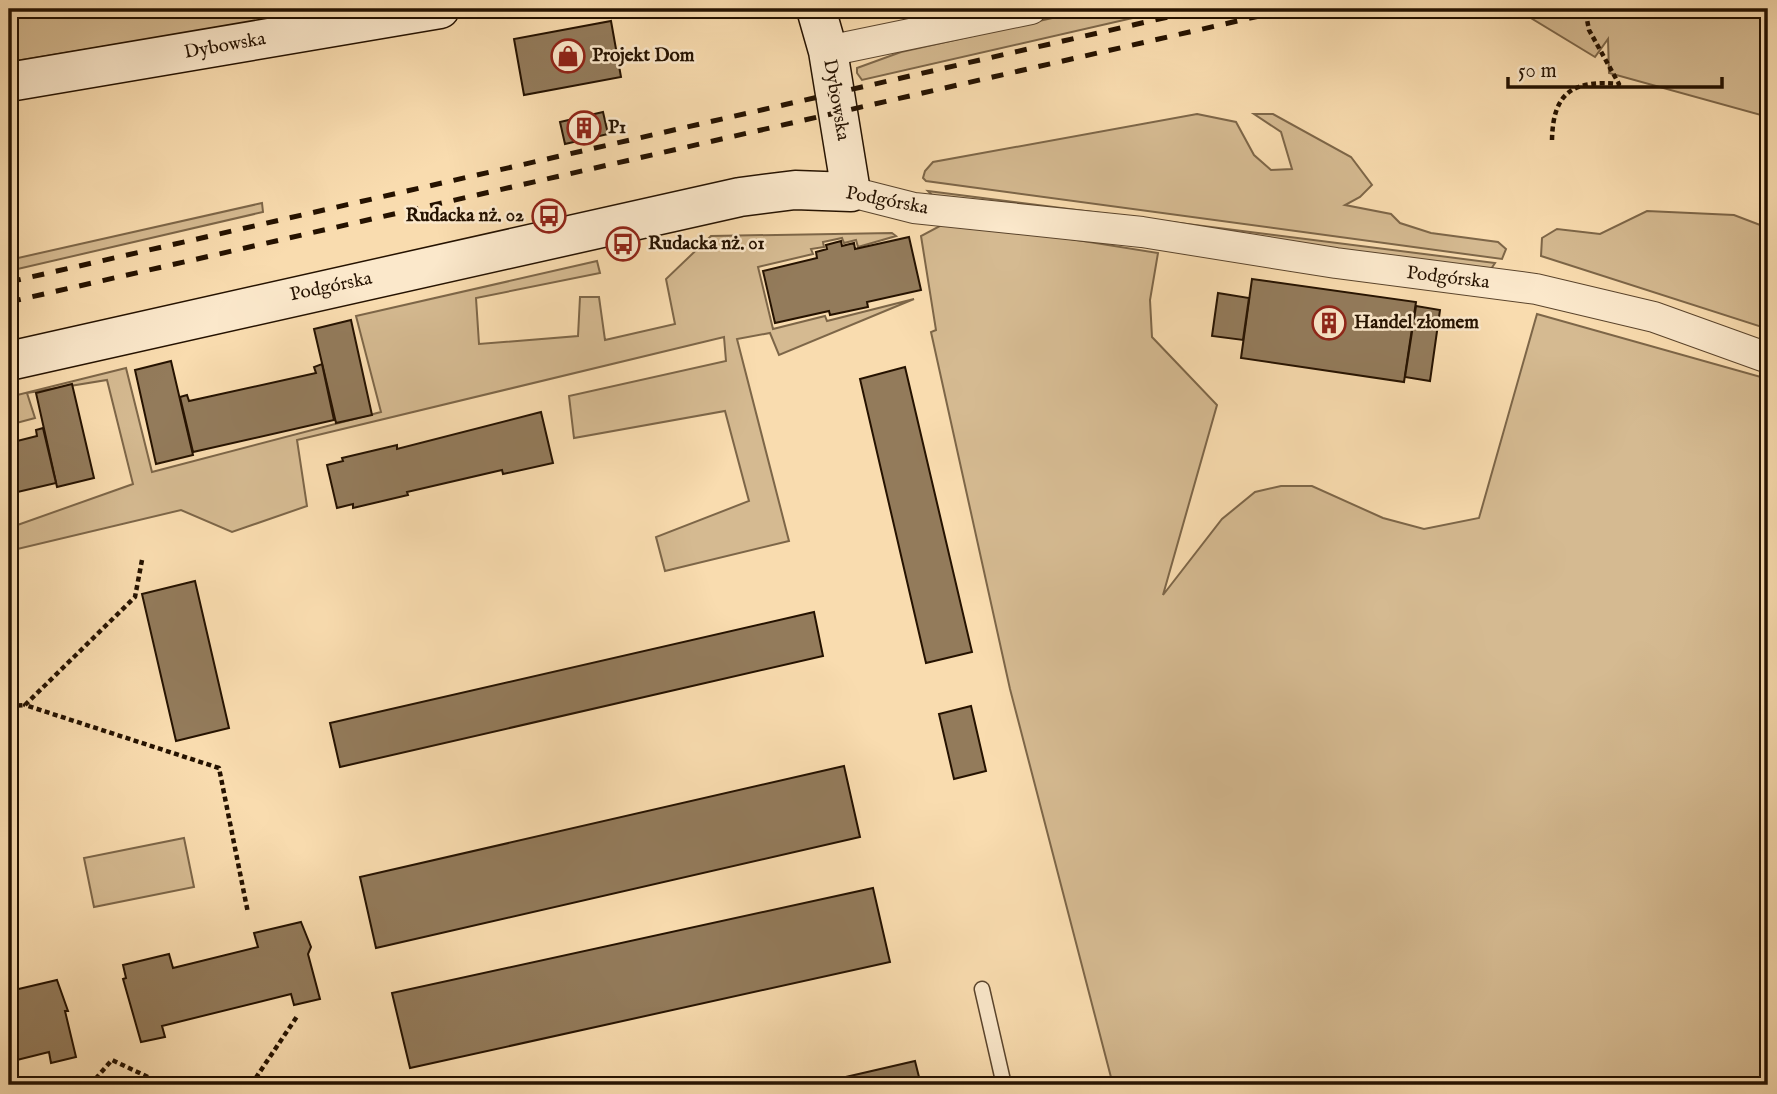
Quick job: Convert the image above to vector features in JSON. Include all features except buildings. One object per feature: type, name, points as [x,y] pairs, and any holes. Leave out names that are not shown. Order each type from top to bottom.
[{"type":"street","name":"Dybowska","points":[[9,82],[440,9]]},
{"type":"street","name":"Dybowska","points":[[816,9],[828,51],[850,192]]},
{"type":"street","points":[[828,51],[1031,9]]},
{"type":"street","name":"Podgórska","points":[[9,361],[740,197],[795,190],[850,192],[914,208],[1142,232],[1336,263],[1536,289],[1654,317],[1768,358]]},
{"type":"lane","points":[[982,989],[1004,1085]]},
{"type":"path","points":[[1552,140],[1557,109],[1566,93],[1589,82],[1619,84],[1589,30],[1585,9]]},
{"type":"path","points":[[25,705],[135,597],[142,560]]},
{"type":"path","points":[[9,706],[25,705],[219,768],[248,913]]},
{"type":"path","points":[[251,1085],[298,1015]]},
{"type":"path","points":[[90,1085],[112,1060],[165,1085]]},
{"type":"shaded area","points":[[9,9],[337,9],[9,62]]},
{"type":"shaded area","points":[[1092,9],[1172,9],[862,80],[857,73],[857,68],[901,52]]},
{"type":"shaded area","points":[[1516,9],[1768,9],[1768,117],[1609,73],[1608,39],[1595,57]]},
{"type":"shaded area","points":[[1197,114],[1236,122],[1254,155],[1271,170],[1292,169],[1281,132],[1254,114],[1273,114],[1351,157],[1372,185],[1360,197],[1345,205],[1391,214],[1400,223],[1431,233],[1498,242],[1506,249],[1502,259],[926,181],[923,178],[933,162]]},
{"type":"shaded area","points":[[928,191],[1495,263],[1491,269],[933,196]]},
{"type":"shaded area","points":[[262,203],[263,212],[9,271],[9,260]]},
{"type":"shaded area","points":[[1647,211],[1734,215],[1768,228],[1768,329],[1541,256],[1542,238],[1557,229],[1600,234]]},
{"type":"shaded area","points":[[951,220],[1158,253],[1150,300],[1152,337],[1217,405],[1163,595],[1222,519],[1255,492],[1281,486],[1312,486],[1383,518],[1424,529],[1479,518],[1537,314],[1768,379],[1768,1085],[1113,1085],[1010,689],[931,332],[936,330],[921,236]]},
{"type":"shaded area","points":[[892,233],[896,236],[858,247],[856,240],[844,243],[842,238],[823,242],[824,247],[811,249],[813,254],[758,267],[773,329],[825,316],[827,321],[914,299],[779,355],[770,333],[737,339],[789,541],[665,571],[656,537],[749,501],[725,411],[574,438],[569,396],[726,361],[724,337],[297,440],[307,506],[232,532],[181,510],[9,551],[9,528],[133,484],[107,380],[27,393],[35,418],[9,425],[9,397],[126,368],[152,472],[381,412],[356,316],[597,261],[600,273],[476,298],[479,344],[578,336],[580,297],[599,297],[605,340],[675,324],[666,279],[711,236]]},
{"type":"shaded area","points":[[184,838],[194,887],[94,907],[84,858]]},
{"type":"railway","points":[[9,282],[1203,9]]},
{"type":"railway","points":[[9,302],[1290,9]]},
{"type":"place","name":"Projekt Dom","points":[[568,56]]},
{"type":"place","name":"P1","points":[[584,128]]},
{"type":"place","name":"Rudacka nż. 02","points":[[549,216]]},
{"type":"place","name":"Rudacka nż. 01","points":[[623,244]]},
{"type":"place","name":"Handel złomem","points":[[1329,323]]}]
